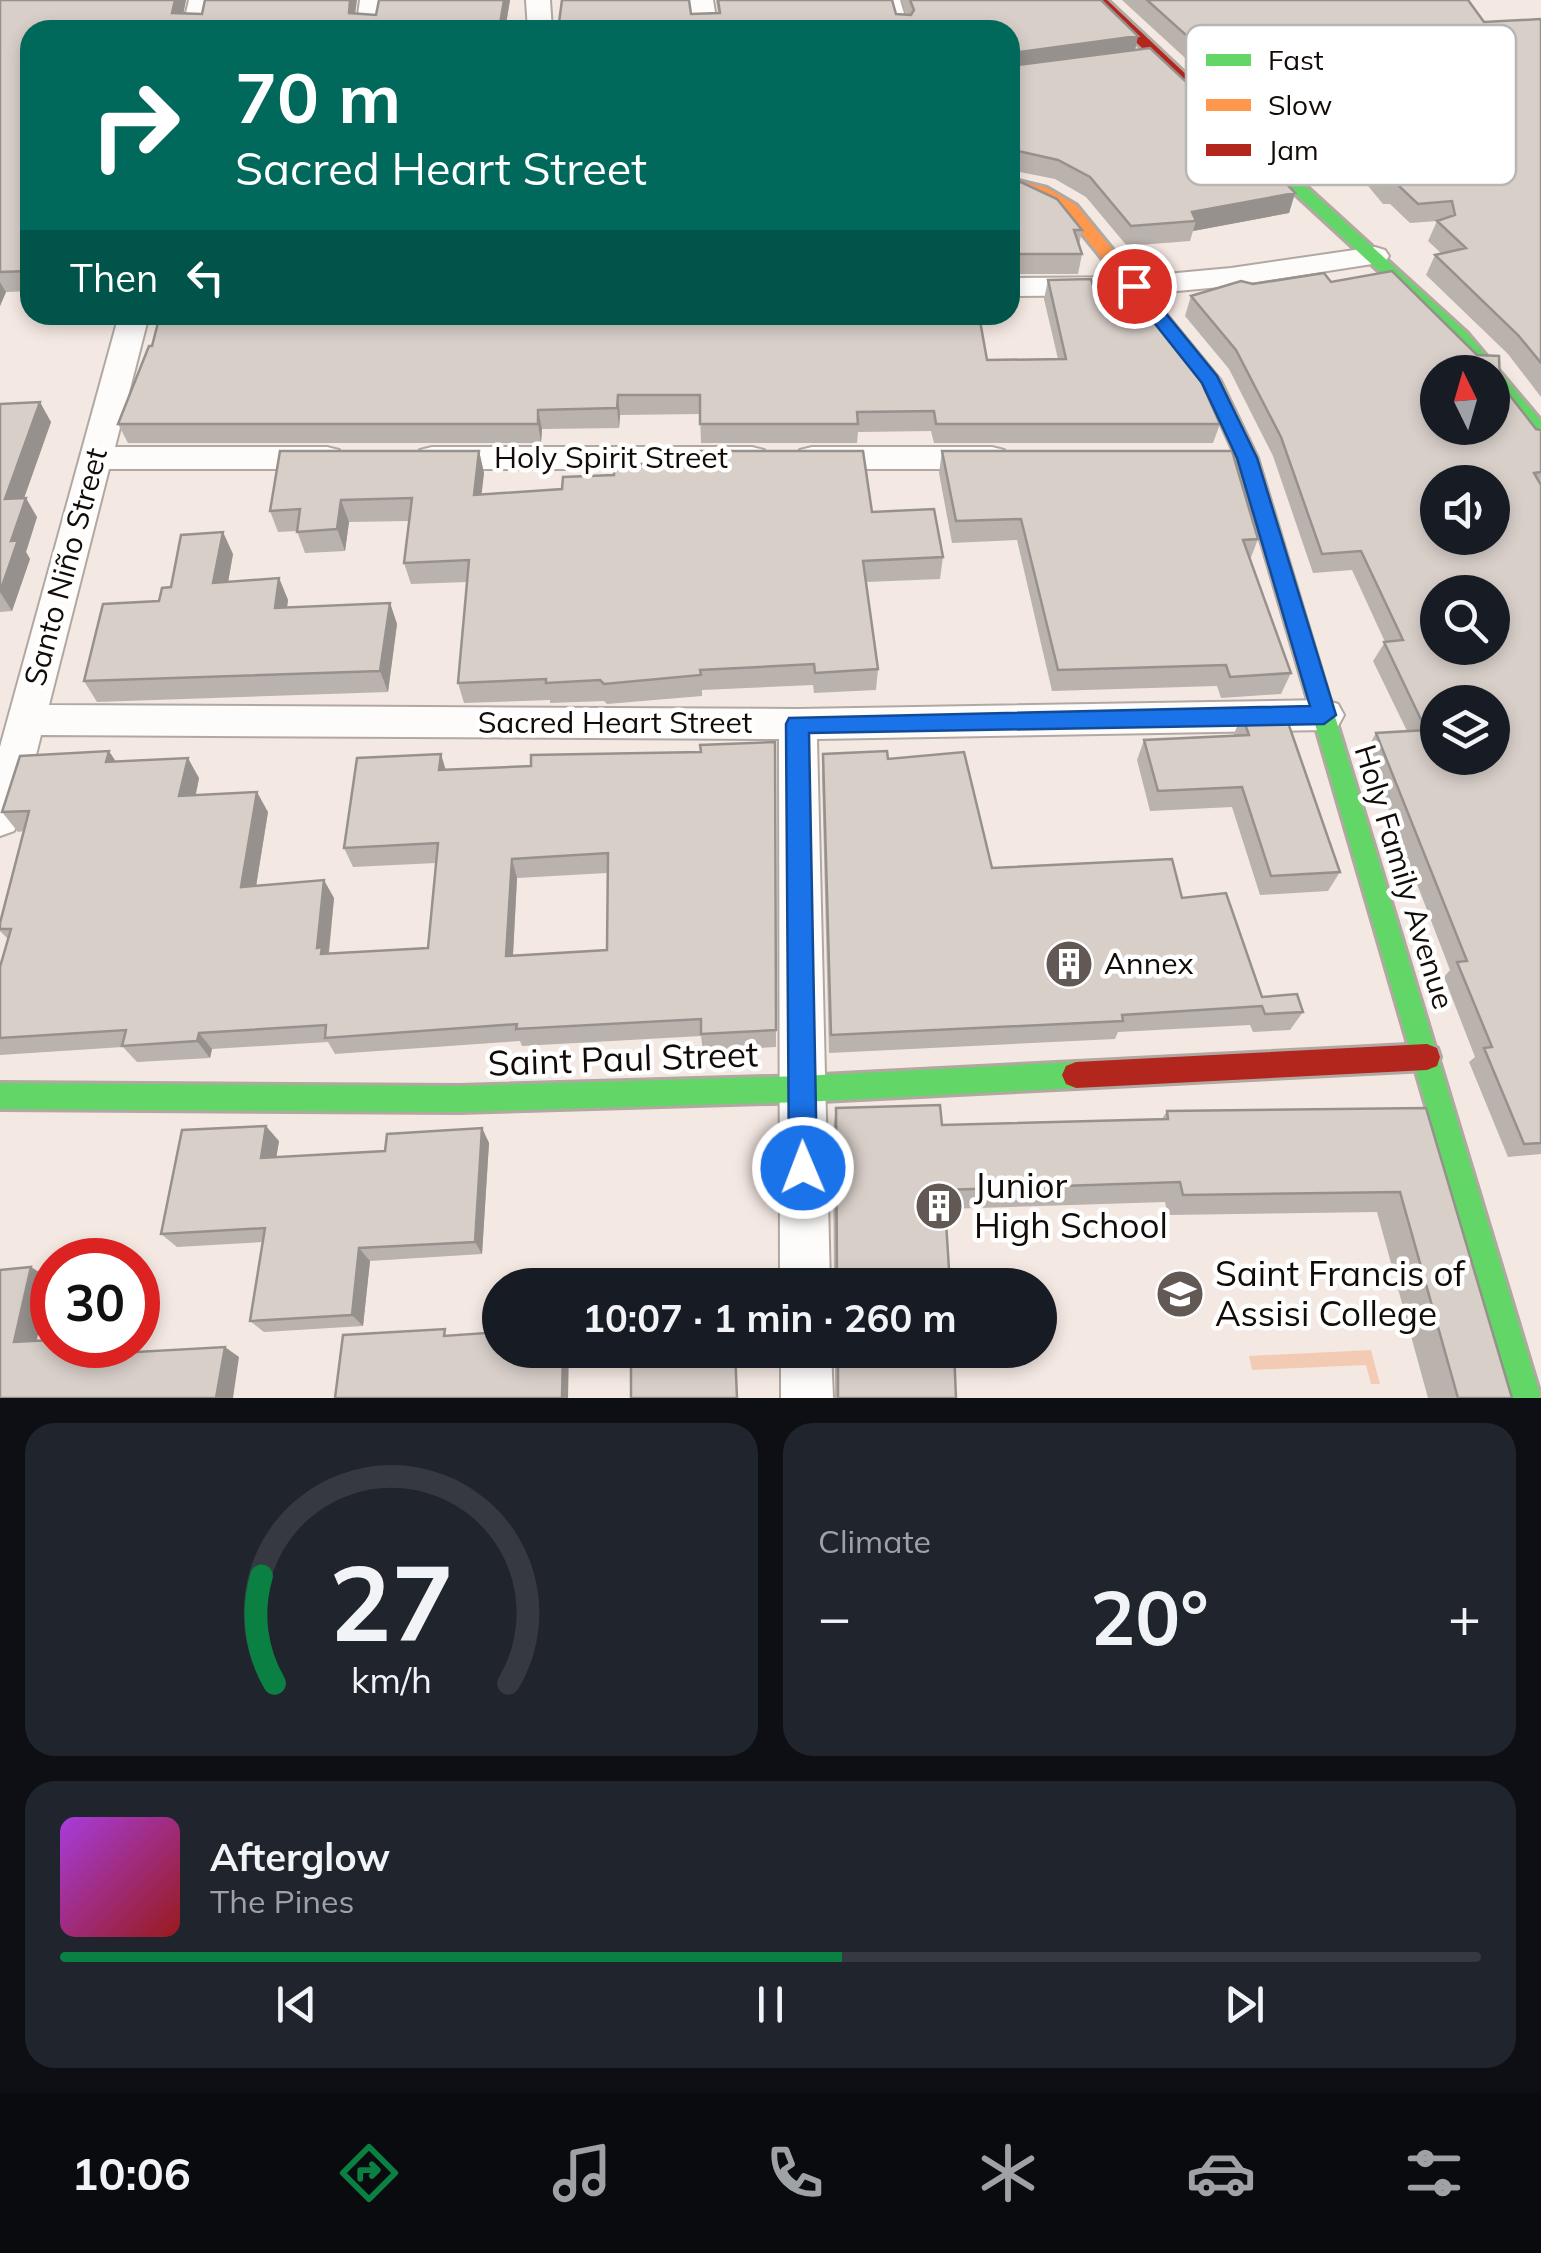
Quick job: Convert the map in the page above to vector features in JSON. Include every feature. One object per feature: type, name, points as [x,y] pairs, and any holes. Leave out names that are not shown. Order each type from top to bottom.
[{"type":"street","points":[[1098,0],[1150,60],[1186,91]]},
{"type":"street","points":[[1293,185],[1463,338],[1503,382],[1541,434]]},
{"type":"street","name":"Holy Family Avenue","points":[[1020,186],[1040,191],[1070,208],[1211,380],[1247,458],[1527,1398]]},
{"type":"street","points":[[1020,287],[1134,286],[1231,278],[1375,256]]},
{"type":"street","name":"Santo Niño Street","points":[[0,819],[131,325]]},
{"type":"street","points":[[95,458],[354,458]]},
{"type":"street","name":"Holy Spirit Street","points":[[393,458],[1029,458]]},
{"type":"street","points":[[1208,458],[1247,458]]},
{"type":"street","name":"Sacred Heart Street","points":[[26,720],[798,724],[1324,715]]},
{"type":"street","points":[[798,724],[805,1268]]},
{"type":"street","name":"Saint Paul Street","points":[[0,1096],[459,1099],[802,1089],[1427,1057]]},
{"type":"street","points":[[806,1368],[807,1398]]},
{"type":"shaded area","points":[[1371,1350],[1380,1384],[1371,1384],[1366,1365],[1252,1370],[1249,1356]]},
{"type":"building","points":[[0,0],[175,0],[172,13],[202,14],[205,0],[350,0],[349,13],[376,15],[379,0],[504,0],[501,20],[20,20],[20,271],[0,272]]},
{"type":"building","points":[[562,0],[689,0],[691,14],[720,13],[718,0],[892,0],[896,14],[911,15],[914,10],[910,0],[1101,0],[1138,36],[1020,52],[1020,20],[559,20]]},
{"type":"building","points":[[1147,0],[1468,0],[1484,22],[1541,19],[1541,363],[1518,335],[1435,255],[1466,248],[1437,221],[1455,215],[1452,201],[1418,204],[1398,185],[1516,185],[1516,25],[1186,25],[1186,35]]},
{"type":"building","points":[[1150,48],[1186,82],[1186,185],[1288,185],[1295,193],[1192,212],[1196,221],[1131,226],[1090,177],[1058,160],[1020,151],[1020,65]]},
{"type":"building","points":[[1020,182],[1057,199],[1082,230],[1074,230],[1082,254],[1020,254]]},
{"type":"building","points":[[1392,271],[1477,355],[1420,355],[1420,445],[1510,445],[1510,396],[1536,429],[1541,430],[1541,472],[1534,473],[1541,485],[1541,1143],[1524,1144],[1484,1048],[1492,1047],[1457,962],[1467,961],[1376,733],[1420,730],[1420,775],[1510,775],[1510,685],[1420,685],[1420,717],[1384,642],[1403,640],[1361,551],[1322,554],[1281,437],[1236,350],[1191,296],[1241,281],[1253,284],[1324,273],[1331,282]]},
{"type":"building","points":[[1091,279],[1099,305],[1143,304],[1195,368],[1220,424],[936,424],[934,411],[857,412],[858,424],[700,424],[700,395],[618,395],[617,408],[538,410],[538,424],[118,424],[157,325],[981,325],[987,360],[1066,359],[1048,280]]},
{"type":"building","points":[[40,402],[5,499],[26,498],[11,541],[18,540],[0,592],[0,404]]},
{"type":"building","points":[[280,451],[479,451],[474,495],[562,489],[563,477],[614,475],[614,465],[700,462],[700,451],[863,451],[872,512],[934,509],[943,557],[863,561],[878,669],[815,673],[814,664],[700,670],[701,675],[604,684],[600,680],[546,683],[546,679],[458,683],[469,560],[404,563],[412,498],[341,500],[337,529],[297,532],[300,509],[270,511]]},
{"type":"building","points":[[942,451],[1232,451],[1258,539],[1243,540],[1291,673],[1230,677],[1226,665],[1058,670],[1021,519],[956,521]]},
{"type":"building","points":[[223,532],[213,583],[279,578],[275,608],[390,603],[380,671],[84,681],[103,604],[159,601],[162,588],[171,587],[181,535]]},
{"type":"building","points":[[1285,714],[1340,872],[1271,876],[1242,787],[1158,791],[1144,740],[1249,735],[1242,715]]},
{"type":"building","points":[[775,742],[776,1030],[701,1034],[701,1019],[516,1029],[517,1024],[325,1038],[326,1025],[199,1033],[197,1041],[122,1046],[126,1030],[0,1038],[0,967],[11,929],[0,929],[0,923],[29,811],[2,812],[20,756],[109,751],[106,762],[188,758],[179,796],[257,792],[241,887],[324,880],[317,948],[322,947],[321,954],[428,948],[438,843],[344,848],[357,758],[441,754],[439,770],[531,766],[531,755],[701,752],[700,745]],"holes":[[[608,853],[607,950],[506,956],[512,859]]]},
{"type":"building","points":[[887,751],[888,759],[964,752],[992,868],[1172,859],[1182,898],[1226,893],[1262,997],[1297,994],[1303,1012],[1265,1014],[1262,1006],[1122,1015],[1123,1021],[831,1035],[823,754]]},
{"type":"building","points":[[940,1105],[942,1125],[1168,1119],[1167,1111],[1426,1108],[1512,1398],[1458,1398],[1400,1192],[1183,1195],[1180,1182],[944,1190],[949,1268],[837,1268],[836,1108]]},
{"type":"building","points":[[266,1126],[261,1158],[385,1151],[387,1134],[482,1128],[475,1242],[359,1248],[352,1315],[250,1321],[265,1228],[161,1234],[182,1130]]},
{"type":"building","points":[[30,1267],[14,1342],[30,1341],[30,1368],[160,1368],[160,1351],[225,1347],[216,1398],[0,1398],[0,1270]]},
{"type":"building","points":[[445,1329],[444,1336],[482,1333],[482,1368],[563,1368],[562,1398],[335,1398],[343,1335]]},
{"type":"building","points":[[631,1368],[736,1368],[737,1398],[631,1398]]},
{"type":"building","points":[[838,1368],[955,1368],[956,1398],[838,1398]]},
{"type":"traffic: fast","points":[[1295,185],[1461,337],[1541,434]]},
{"type":"traffic: fast","points":[[1322,710],[1527,1398]]},
{"type":"traffic: fast","points":[[0,1096],[459,1099],[802,1089],[1076,1075]]},
{"type":"traffic: slow","points":[[1020,186],[1041,191],[1070,208],[1211,381],[1247,458],[1322,710]]},
{"type":"traffic: jam","points":[[1099,0],[1186,82]]},
{"type":"traffic: jam","points":[[1076,1075],[1427,1057]]},
{"type":"place","name":"Annex","points":[[1069,964]]},
{"type":"place","name":"Junior High School","points":[[939,1206]]},
{"type":"place","name":"Saint Francis of Assisi College","points":[[1180,1294]]},
{"type":"route","points":[[803,1168],[798,724],[1324,715],[1247,458],[1211,380],[1134,286]]}]
